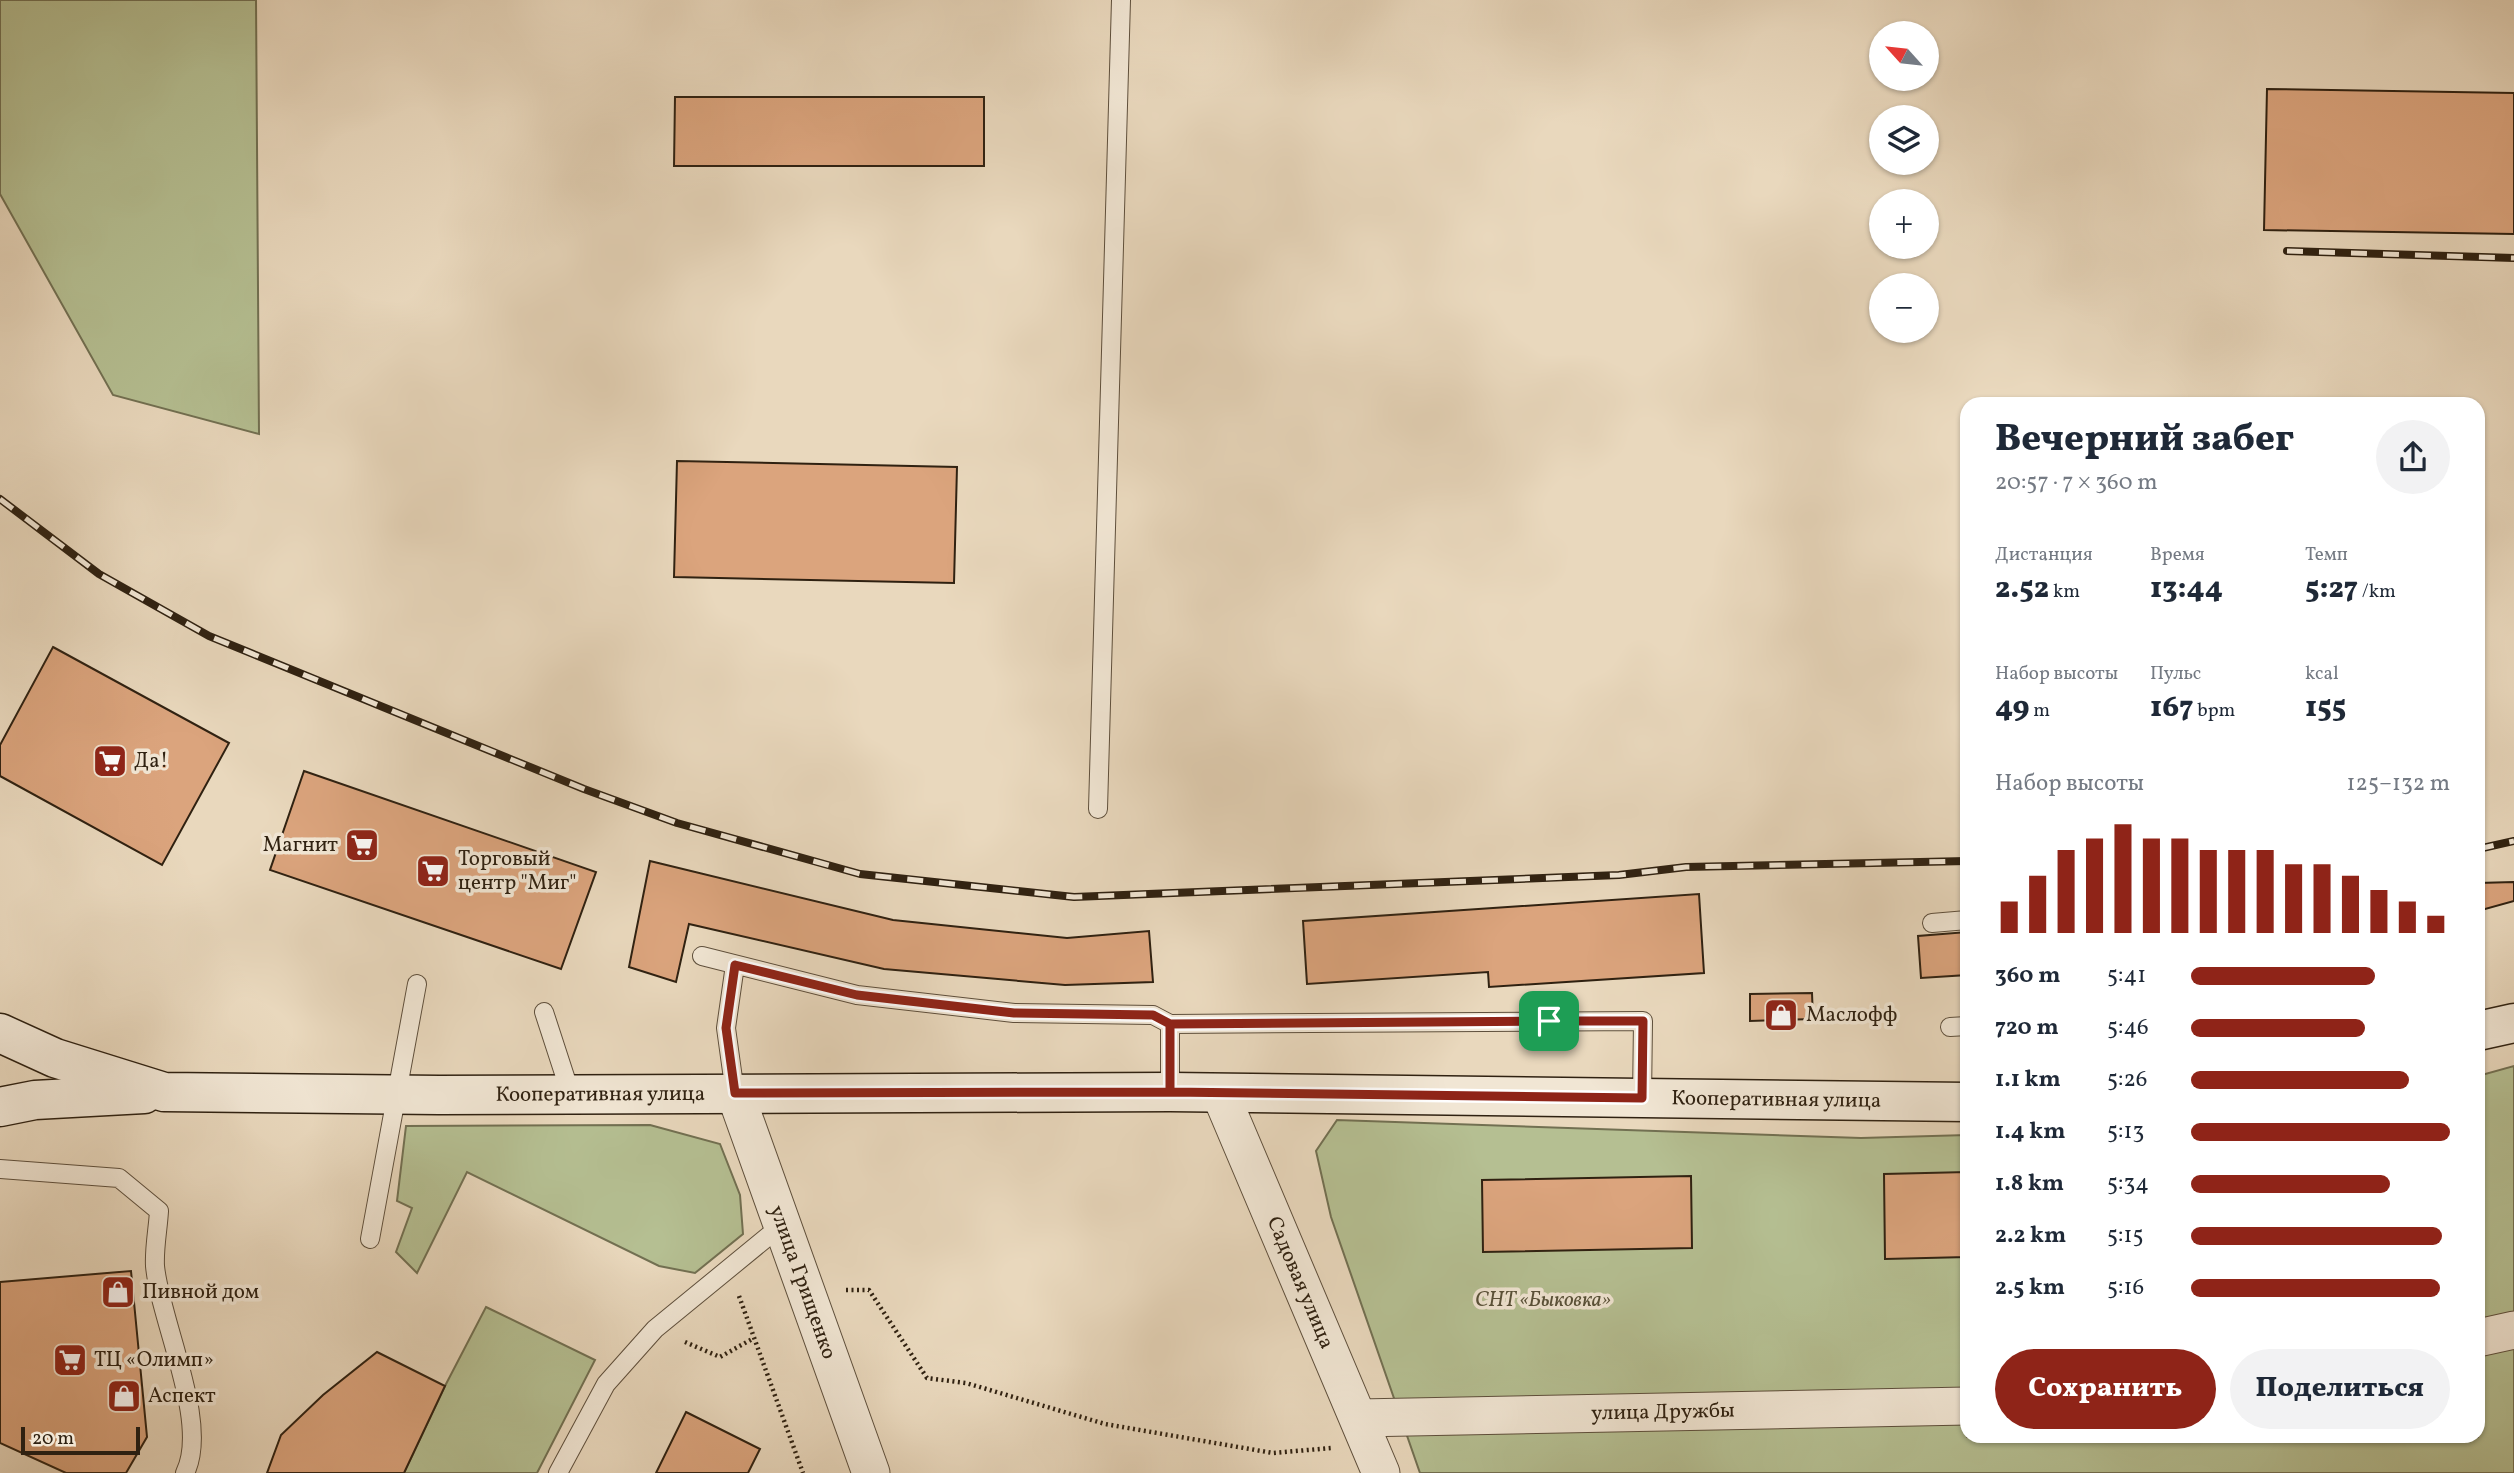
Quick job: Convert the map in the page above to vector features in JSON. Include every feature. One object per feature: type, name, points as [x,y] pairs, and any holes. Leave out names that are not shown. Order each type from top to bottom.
[{"type":"main road","points":[[2485,1029],[2514,1023]]},
{"type":"main road","name":"Кооперативная улица","points":[[0,1033],[55,1058],[164,1092],[571,1095],[1170,1092],[1960,1102]]},
{"type":"main road","points":[[0,1107],[35,1100],[164,1092]]},
{"type":"street","name":"улица Грищенко","points":[[735,1093],[872,1473]]},
{"type":"street","name":"Садовая улица","points":[[1220,1093],[1370,1445]]},
{"type":"street","points":[[2485,1336],[2514,1330]]},
{"type":"street","name":"улица Дружбы","points":[[1370,1445],[1960,1406]]},
{"type":"lane","points":[[1098,809],[1121,0]]},
{"type":"lane","points":[[1932,923],[1960,921]]},
{"type":"lane","points":[[702,956],[857,995],[1014,1013],[1153,1015],[1170,1024],[1643,1021],[1642,1098]]},
{"type":"lane","points":[[735,965],[726,1028],[735,1093]]},
{"type":"lane","points":[[370,1239],[417,984]]},
{"type":"lane","points":[[544,1012],[571,1095]]},
{"type":"lane","points":[[1170,1024],[1170,1092]]},
{"type":"lane","points":[[0,1169],[119,1178],[159,1211],[155,1266],[187,1401],[192,1458],[185,1473]]},
{"type":"lane","points":[[558,1473],[606,1384],[655,1329],[730,1271],[782,1224]]},
{"type":"path","points":[[730,1271],[803,1473]]},
{"type":"path","points":[[804,1289],[869,1290],[927,1378],[966,1383],[1105,1423],[1273,1453],[1370,1445]]},
{"type":"path","points":[[655,1329],[720,1357],[754,1338]]},
{"type":"green space","points":[[0,0],[256,0],[259,434],[113,395],[0,194]]},
{"type":"green space","name":"СНТ «Быковка»","points":[[2514,1066],[2514,1473],[1420,1473],[1331,1217],[1316,1151],[1337,1120],[1861,1138],[1960,1135],[1960,1443],[2485,1443],[2485,1074]]},
{"type":"green space","points":[[650,1125],[720,1144],[740,1195],[743,1234],[695,1273],[659,1266],[467,1172],[417,1273],[396,1252],[412,1208],[397,1201],[406,1126]]},
{"type":"green space","points":[[486,1307],[595,1360],[537,1473],[404,1473],[445,1386]]},
{"type":"building","points":[[2267,89],[2514,93],[2514,234],[2264,230]]},
{"type":"building","points":[[675,97],[984,97],[984,166],[674,166]]},
{"type":"building","points":[[677,461],[957,467],[954,583],[674,577]]},
{"type":"building","name":"Да!","points":[[53,647],[229,743],[162,865],[0,776],[0,745]]},
{"type":"building","name":"Торговый центр \"Миг\"","points":[[304,771],[596,872],[561,969],[270,870]]},
{"type":"building","points":[[650,861],[893,920],[1067,938],[1149,931],[1153,982],[1065,985],[884,969],[689,924],[676,982],[629,967]]},
{"type":"building","points":[[2514,882],[2514,901],[2485,909],[2485,883]]},
{"type":"building","points":[[1699,894],[1704,973],[1489,987],[1488,972],[1307,984],[1303,921]]},
{"type":"building","points":[[1960,933],[1960,975],[1921,978],[1918,936]]},
{"type":"building","points":[[1812,993],[1813,1019],[1750,1021],[1750,994]]},
{"type":"building","points":[[1960,1172],[1960,1257],[1885,1259],[1884,1174]]},
{"type":"building","points":[[1691,1176],[1692,1248],[1483,1252],[1482,1180]]},
{"type":"building","name":"ТЦ «Олимп»","points":[[131,1271],[147,1437],[126,1473],[66,1473],[0,1443],[0,1282]]},
{"type":"building","points":[[377,1352],[445,1386],[404,1473],[267,1473],[281,1435],[323,1395]]},
{"type":"building","points":[[686,1412],[760,1449],[748,1473],[656,1473]]},
{"type":"railway","points":[[2287,251],[2514,258]]},
{"type":"railway","points":[[0,499],[99,574],[209,636],[584,789],[677,823],[860,874],[1074,897],[1619,875],[1686,867],[1960,861]]},
{"type":"railway","points":[[2485,847],[2514,841]]},
{"type":"place","name":"Да!","points":[[110,761]]},
{"type":"place","name":"Магнит","points":[[362,845]]},
{"type":"place","name":"Торговый центр \"Миг\"","points":[[433,871]]},
{"type":"place","name":"Маслофф","points":[[1781,1015]]},
{"type":"place","name":"Пивной дом","points":[[118,1292]]},
{"type":"place","name":"ТЦ «Олимп»","points":[[70,1360]]},
{"type":"place","name":"Аспект","points":[[124,1396]]},
{"type":"route","points":[[1549,1021],[1170,1024],[1170,1092],[735,1093],[726,1028],[735,965],[857,995],[1014,1013],[1113,1017],[1153,1015],[1170,1024],[1170,1092],[1642,1098],[1643,1021],[1549,1021]]}]
